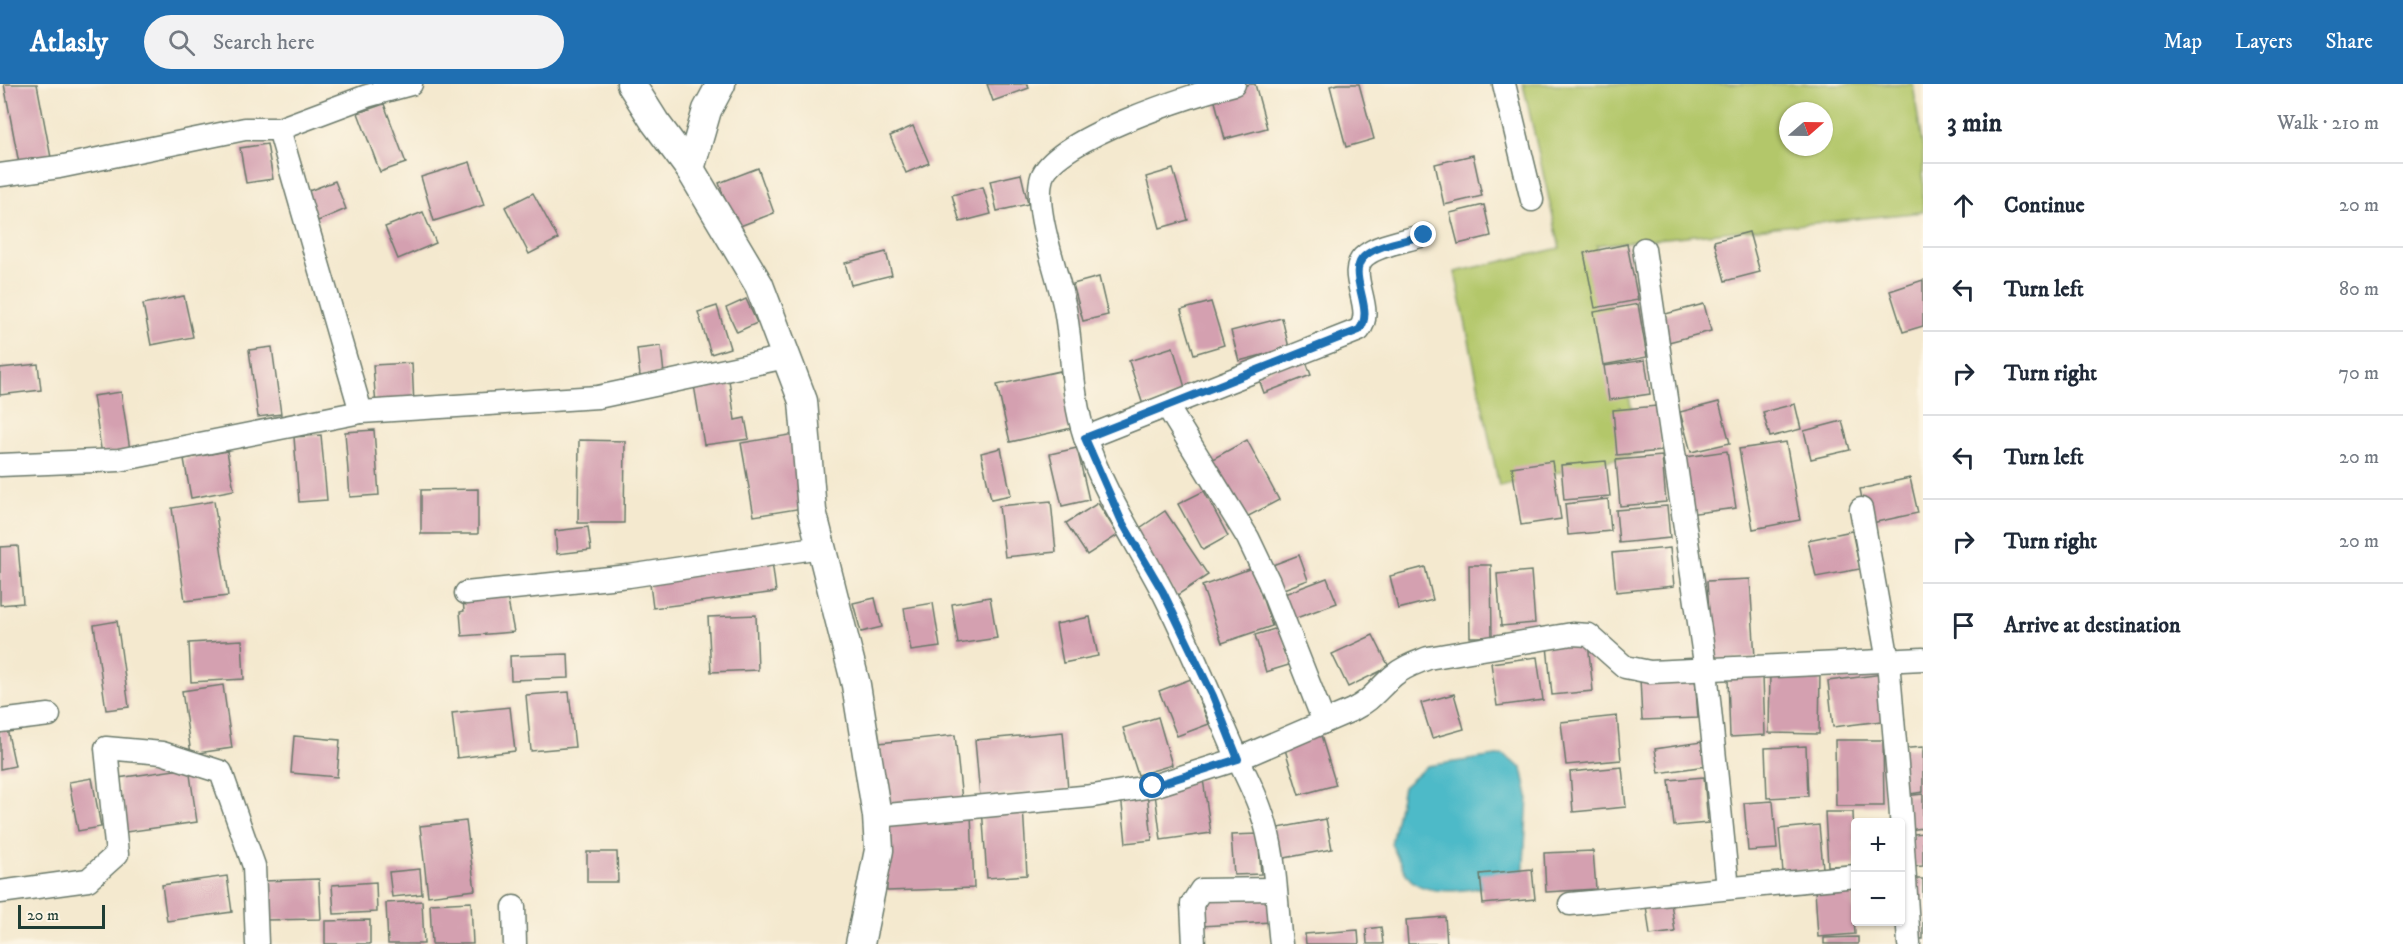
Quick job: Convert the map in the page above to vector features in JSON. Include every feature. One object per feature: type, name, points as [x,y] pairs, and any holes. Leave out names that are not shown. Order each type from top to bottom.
[{"type":"street","points":[[0,175],[59,167],[245,129],[279,129],[367,96],[411,84]]},
{"type":"street","points":[[631,84],[655,122],[690,169],[759,285],[803,401],[812,511],[856,685],[877,816],[879,850],[860,944]]},
{"type":"street","points":[[690,169],[707,110],[721,84]]},
{"type":"street","points":[[1234,84],[1200,92],[1074,145],[1052,161],[1042,178],[1042,206],[1065,309],[1074,393],[1085,438],[1122,522],[1163,592],[1203,676],[1263,814],[1268,836],[1281,944]]},
{"type":"street","points":[[1504,84],[1532,200]]},
{"type":"street","points":[[279,129],[362,412]]},
{"type":"street","points":[[1085,438],[1359,330],[1365,323],[1358,272],[1359,261],[1368,254],[1424,235]]},
{"type":"street","points":[[1644,249],[1706,670],[1728,888]]},
{"type":"street","points":[[0,465],[119,460],[362,412],[598,397],[786,357]]},
{"type":"street","points":[[1167,406],[1248,538],[1269,582],[1324,722]]},
{"type":"street","points":[[1862,509],[1888,662],[1909,871],[1909,944]]},
{"type":"street","points":[[466,593],[628,576],[821,547]]},
{"type":"street","points":[[877,816],[1093,796],[1153,786],[1238,759],[1324,722],[1369,701],[1393,676],[1407,666],[1428,658],[1572,634],[1589,635],[1625,667],[1636,670],[1706,670],[1888,662],[1923,658]]},
{"type":"street","points":[[0,721],[49,715]]},
{"type":"street","points":[[0,892],[88,880],[117,854],[106,748],[162,753],[221,772],[254,866],[257,944]]},
{"type":"street","points":[[1570,904],[1851,876]]},
{"type":"street","points":[[1194,944],[1192,903],[1201,891],[1274,889]]},
{"type":"street","points":[[514,907],[515,944]]},
{"type":"green space","points":[[1523,84],[1913,84],[1923,151],[1923,212],[1597,245],[1641,453],[1499,486],[1455,272],[1560,248]]},
{"type":"water","points":[[1503,755],[1522,768],[1528,796],[1523,879],[1482,888],[1450,891],[1422,887],[1412,881],[1403,869],[1391,844],[1403,787],[1427,766]]},
{"type":"building","points":[[4,84],[37,84],[52,163],[20,169]]},
{"type":"building","points":[[987,84],[1027,84],[1029,88],[993,101]]},
{"type":"building","points":[[1255,84],[1267,128],[1225,139],[1213,94]]},
{"type":"building","points":[[1359,84],[1374,139],[1346,147],[1330,86]]},
{"type":"building","points":[[384,104],[406,163],[380,172],[358,113]]},
{"type":"building","points":[[913,126],[929,163],[906,173],[890,136]]},
{"type":"building","points":[[267,144],[273,179],[246,183],[240,148]]},
{"type":"building","points":[[1473,155],[1482,196],[1444,205],[1435,164]]},
{"type":"building","points":[[470,162],[484,205],[434,221],[421,177]]},
{"type":"building","points":[[758,168],[774,213],[735,228],[719,183]]},
{"type":"building","points":[[1173,169],[1188,220],[1160,228],[1146,177]]},
{"type":"building","points":[[1021,174],[1028,204],[997,211],[990,181]]},
{"type":"building","points":[[335,181],[346,209],[318,221],[306,192]]},
{"type":"building","points":[[983,187],[991,214],[960,222],[952,195]]},
{"type":"building","points":[[533,193],[558,239],[529,254],[505,207]]},
{"type":"building","points":[[1484,205],[1491,236],[1458,244],[1450,213]]},
{"type":"building","points":[[423,212],[436,243],[398,259],[385,227]]},
{"type":"building","points":[[1749,232],[1760,272],[1725,281],[1714,241]]},
{"type":"building","points":[[1627,244],[1638,300],[1595,308],[1584,253]]},
{"type":"building","points":[[886,252],[892,275],[851,285],[845,263]]},
{"type":"building","points":[[1099,277],[1108,315],[1083,321],[1073,284]]},
{"type":"building","points":[[1923,280],[1923,326],[1903,332],[1890,291]]},
{"type":"building","points":[[184,296],[193,337],[151,345],[143,304]]},
{"type":"building","points":[[746,299],[757,323],[737,332],[726,308]]},
{"type":"building","points":[[1211,302],[1224,345],[1194,354],[1181,310]]},
{"type":"building","points":[[1638,304],[1647,357],[1603,365],[1594,312]]},
{"type":"building","points":[[1704,304],[1711,331],[1661,344],[1654,317]]},
{"type":"building","points":[[717,306],[730,348],[711,354],[698,312]]},
{"type":"building","points":[[1282,318],[1289,348],[1239,361],[1231,331]]},
{"type":"building","points":[[661,346],[664,374],[640,376],[637,349]]},
{"type":"building","points":[[272,347],[281,414],[258,417],[249,350]]},
{"type":"building","points":[[1173,347],[1186,391],[1143,405],[1129,361]]},
{"type":"building","points":[[1304,356],[1311,375],[1264,393],[1257,374]]},
{"type":"building","points":[[1645,360],[1650,394],[1609,400],[1604,366]]},
{"type":"building","points":[[412,363],[414,405],[376,407],[373,365]]},
{"type":"building","points":[[38,364],[41,390],[0,395],[0,368]]},
{"type":"building","points":[[1060,371],[1072,428],[1010,442],[997,385]]},
{"type":"building","points":[[729,380],[735,420],[745,418],[749,439],[704,445],[694,385]]},
{"type":"building","points":[[121,392],[130,450],[102,455],[93,396]]},
{"type":"building","points":[[1719,402],[1730,443],[1691,452],[1680,412]]},
{"type":"building","points":[[1795,404],[1801,429],[1770,437],[1763,412]]},
{"type":"building","points":[[1657,406],[1662,451],[1617,455],[1613,410]]},
{"type":"building","points":[[1842,421],[1850,450],[1811,459],[1804,431]]},
{"type":"building","points":[[374,430],[379,495],[350,497],[345,432]]},
{"type":"building","points":[[795,434],[809,507],[754,516],[741,443]]},
{"type":"building","points":[[321,435],[327,500],[299,502],[294,437]]},
{"type":"building","points":[[579,440],[625,441],[624,523],[578,523]]},
{"type":"building","points":[[1247,440],[1279,500],[1239,521],[1207,462]]},
{"type":"building","points":[[1786,442],[1800,520],[1753,529],[1739,449]]},
{"type":"building","points":[[1001,448],[1011,495],[991,499],[981,453]]},
{"type":"building","points":[[1077,448],[1089,500],[1062,506],[1050,454]]},
{"type":"building","points":[[227,451],[234,490],[191,498],[184,459]]},
{"type":"building","points":[[1727,451],[1736,508],[1688,514],[1679,458]]},
{"type":"building","points":[[1662,456],[1666,502],[1620,506],[1616,460]]},
{"type":"building","points":[[1552,461],[1561,519],[1521,525],[1512,467]]},
{"type":"building","points":[[1606,461],[1610,496],[1564,500],[1561,465]]},
{"type":"building","points":[[1910,478],[1918,513],[1867,524],[1860,489]]},
{"type":"building","points":[[478,489],[478,534],[421,534],[421,490]]},
{"type":"building","points":[[1204,491],[1228,536],[1203,550],[1178,504]]},
{"type":"building","points":[[1608,499],[1611,531],[1568,535],[1565,504]]},
{"type":"building","points":[[214,501],[228,596],[185,601],[172,508]]},
{"type":"building","points":[[1051,501],[1056,552],[1005,557],[999,506]]},
{"type":"building","points":[[1098,503],[1118,535],[1087,555],[1066,523]]},
{"type":"building","points":[[1667,506],[1670,538],[1619,543],[1616,510]]},
{"type":"building","points":[[1165,511],[1208,575],[1176,596],[1134,532]]},
{"type":"building","points":[[588,527],[591,550],[557,554],[555,531]]},
{"type":"building","points":[[1852,531],[1860,569],[1816,577],[1808,540]]},
{"type":"building","points":[[18,546],[23,603],[0,605],[0,547]]},
{"type":"building","points":[[1670,548],[1674,586],[1616,592],[1612,553]]},
{"type":"building","points":[[1299,555],[1308,580],[1278,591],[1270,566]]},
{"type":"building","points":[[772,561],[776,592],[653,608],[649,576]]},
{"type":"building","points":[[1469,565],[1491,565],[1492,637],[1470,637]]},
{"type":"building","points":[[1425,567],[1433,600],[1398,609],[1390,576]]},
{"type":"building","points":[[1252,568],[1272,626],[1222,643],[1202,586]]},
{"type":"building","points":[[1531,571],[1535,623],[1501,626],[1497,574]]},
{"type":"building","points":[[1327,578],[1337,603],[1288,621],[1279,596]]},
{"type":"building","points":[[1750,579],[1755,658],[1712,660],[1707,581]]},
{"type":"building","points":[[507,596],[514,632],[462,636],[460,612],[464,611],[463,600]]},
{"type":"building","points":[[990,597],[997,638],[958,644],[952,604]]},
{"type":"building","points":[[875,598],[882,627],[861,632],[853,603]]},
{"type":"building","points":[[933,603],[940,647],[911,651],[904,608]]},
{"type":"building","points":[[756,615],[758,670],[711,672],[708,617]]},
{"type":"building","points":[[1090,617],[1098,656],[1063,663],[1056,624]]},
{"type":"building","points":[[117,621],[129,707],[106,710],[94,625]]},
{"type":"building","points":[[1281,627],[1292,664],[1266,672],[1255,635]]},
{"type":"building","points":[[1373,635],[1389,667],[1348,687],[1332,654]]},
{"type":"building","points":[[242,640],[244,679],[191,682],[189,643]]},
{"type":"building","points":[[1588,642],[1593,691],[1552,695],[1547,646]]},
{"type":"building","points":[[568,654],[569,678],[511,680],[510,656]]},
{"type":"building","points":[[1537,657],[1543,700],[1497,706],[1491,663]]},
{"type":"building","points":[[1770,672],[1820,673],[1819,734],[1769,733]]},
{"type":"building","points":[[1883,674],[1889,720],[1833,727],[1828,681]]},
{"type":"building","points":[[1695,676],[1698,718],[1642,720],[1640,678]]},
{"type":"building","points":[[1763,676],[1765,735],[1730,737],[1728,678]]},
{"type":"building","points":[[1191,679],[1209,724],[1177,736],[1159,691]]},
{"type":"building","points":[[223,685],[232,748],[191,754],[182,691]]},
{"type":"building","points":[[569,692],[575,747],[531,751],[526,695]]},
{"type":"building","points":[[1454,694],[1464,729],[1432,738],[1421,703]]},
{"type":"building","points":[[510,707],[515,751],[457,758],[452,713]]},
{"type":"building","points":[[1617,716],[1621,760],[1566,765],[1561,722]]},
{"type":"building","points":[[1158,717],[1172,765],[1138,775],[1123,728]]},
{"type":"building","points":[[7,729],[15,766],[0,769],[0,730]]},
{"type":"building","points":[[1063,732],[1068,789],[980,797],[975,740]]},
{"type":"building","points":[[1320,732],[1336,785],[1299,795],[1283,743]]},
{"type":"building","points":[[955,735],[962,800],[886,807],[879,743]]},
{"type":"building","points":[[294,736],[340,740],[337,777],[291,773]]},
{"type":"building","points":[[1835,740],[1883,740],[1884,806],[1836,806]]},
{"type":"building","points":[[1701,742],[1705,766],[1659,773],[1655,749]]},
{"type":"building","points":[[1806,746],[1808,796],[1767,798],[1765,748]]},
{"type":"building","points":[[1923,747],[1923,792],[1903,795],[1897,749]]},
{"type":"building","points":[[1622,767],[1626,807],[1573,812],[1570,772]]},
{"type":"building","points":[[189,768],[197,822],[126,832],[118,778]]},
{"type":"building","points":[[1704,777],[1708,823],[1674,826],[1669,780]]},
{"type":"building","points":[[92,778],[101,827],[78,831],[69,782]]},
{"type":"building","points":[[1203,779],[1211,833],[1161,840],[1154,786]]},
{"type":"building","points":[[1147,792],[1152,840],[1126,843],[1121,795]]},
{"type":"building","points":[[1923,794],[1923,828],[1909,830],[1905,796]]},
{"type":"building","points":[[1773,801],[1777,849],[1748,851],[1744,803]]},
{"type":"building","points":[[1023,806],[1027,875],[987,878],[982,808]]},
{"type":"building","points":[[1825,812],[1853,812],[1851,865],[1828,866]]},
{"type":"building","points":[[971,813],[974,888],[887,891],[883,817]]},
{"type":"building","points":[[1326,819],[1332,849],[1274,860],[1268,830]]},
{"type":"building","points":[[466,821],[475,890],[428,896],[420,826]]},
{"type":"building","points":[[1819,825],[1823,868],[1783,872],[1779,829]]},
{"type":"building","points":[[1923,833],[1923,866],[1909,867],[1905,835]]},
{"type":"building","points":[[1258,834],[1261,874],[1234,875],[1231,835]]},
{"type":"building","points":[[1593,851],[1596,889],[1546,892],[1544,853]]},
{"type":"building","points":[[587,852],[617,852],[618,882],[587,882]]},
{"type":"building","points":[[420,869],[422,894],[392,897],[389,872]]},
{"type":"building","points":[[1532,869],[1535,899],[1483,904],[1480,874]]},
{"type":"building","points":[[227,876],[232,912],[167,921],[162,885]]},
{"type":"building","points":[[319,879],[321,919],[265,920],[264,881]]},
{"type":"building","points":[[1914,879],[1923,879],[1923,939],[1916,939]]},
{"type":"building","points":[[376,882],[377,912],[334,914],[332,885]]},
{"type":"building","points":[[1851,886],[1851,926],[1854,926],[1855,934],[1818,937],[1815,889]]},
{"type":"building","points":[[1670,895],[1675,932],[1650,935],[1645,898]]},
{"type":"building","points":[[1270,896],[1271,922],[1201,926],[1199,901]]},
{"type":"building","points":[[422,901],[424,944],[388,944],[386,903]]},
{"type":"building","points":[[471,902],[473,944],[432,944],[430,904]]},
{"type":"building","points":[[1445,917],[1447,944],[1408,944],[1406,920]]},
{"type":"building","points":[[370,920],[370,944],[325,944],[325,921]]},
{"type":"building","points":[[1381,927],[1383,944],[1367,944],[1366,929]]},
{"type":"building","points":[[1358,930],[1359,944],[1306,944],[1305,934]]},
{"type":"building","points":[[1858,937],[1858,944],[1824,944],[1824,938]]},
{"type":"route","points":[[1153,786],[1238,759],[1213,696],[1163,592],[1122,522],[1085,438],[1359,330],[1365,323],[1358,272],[1359,261],[1368,254],[1424,235]]}]
